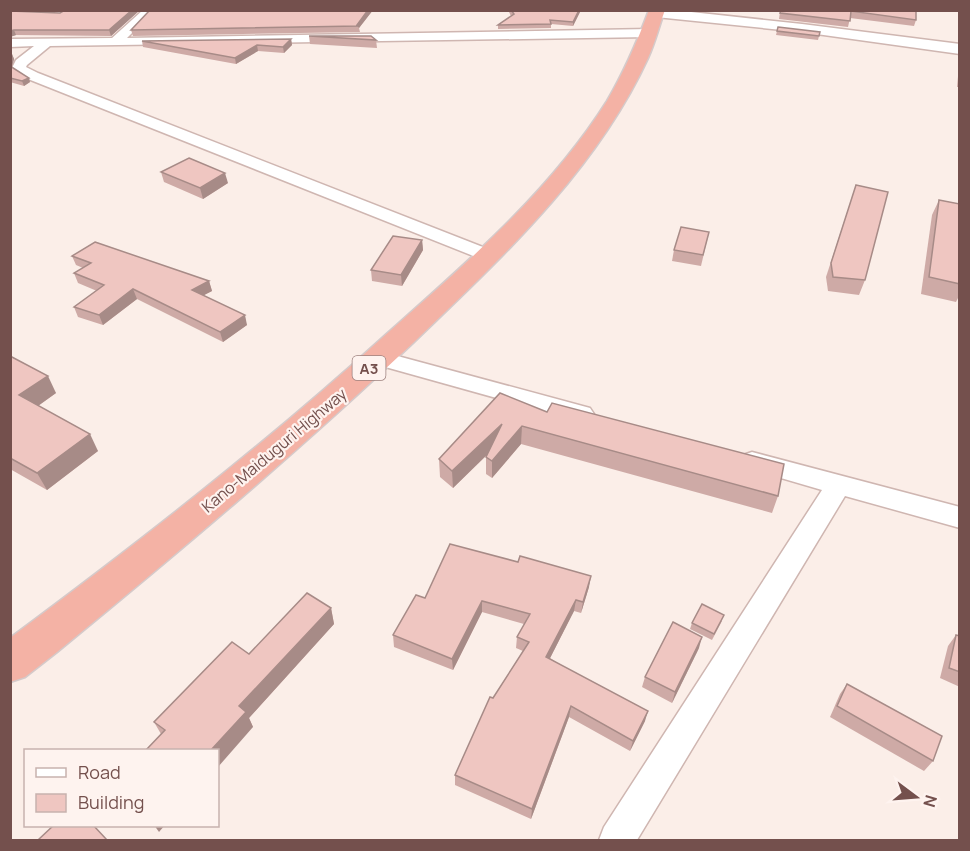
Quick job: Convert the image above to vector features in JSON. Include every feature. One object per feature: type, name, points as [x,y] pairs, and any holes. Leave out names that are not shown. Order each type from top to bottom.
[{"type":"highway","name":"Kano-Maiduguri Highway","points":[[10,663],[203,510],[343,392],[486,255],[572,163],[606,116],[629,78],[654,19]]},
{"type":"street","points":[[117,40],[150,10]]},
{"type":"street","points":[[10,11],[64,12]]},
{"type":"street","points":[[31,42],[64,12]]},
{"type":"street","points":[[10,43],[654,19],[802,28],[960,49]]},
{"type":"street","points":[[47,42],[21,63],[20,68],[33,76],[486,255]]},
{"type":"street","points":[[10,84],[33,76]]},
{"type":"street","points":[[379,358],[609,422]]},
{"type":"street","points":[[735,456],[960,518]]},
{"type":"street","points":[[617,840],[838,485]]},
{"type":"building","points":[[65,10],[132,10],[109,30],[10,31],[10,11],[60,13]]},
{"type":"building","points":[[150,10],[368,10],[357,25],[359,26],[131,30]]},
{"type":"building","points":[[511,10],[579,10],[573,22],[550,20],[551,24],[498,25],[514,14]]},
{"type":"building","points":[[781,10],[916,10],[916,20],[851,11],[850,21],[780,13]]},
{"type":"building","points":[[778,27],[820,32],[819,36],[777,31]]},
{"type":"building","points":[[309,36],[371,36],[376,40]]},
{"type":"building","points":[[291,39],[283,47],[257,45],[235,58],[142,41]]},
{"type":"building","points":[[10,66],[29,78],[22,81],[10,78]]},
{"type":"building","points":[[189,158],[225,173],[200,188],[161,172]]},
{"type":"building","points":[[856,185],[888,192],[865,280],[833,277],[831,263]]},
{"type":"building","points":[[939,200],[960,204],[960,284],[929,277]]},
{"type":"building","points":[[681,227],[709,232],[703,255],[674,250]]},
{"type":"building","points":[[393,236],[422,240],[401,275],[371,270]]},
{"type":"building","points":[[95,242],[209,281],[192,290],[245,315],[220,332],[133,289],[99,315],[74,307],[104,285],[74,273],[91,263],[72,256]]},
{"type":"building","points":[[10,356],[48,376],[19,395],[90,434],[37,473],[10,458]]},
{"type":"building","points":[[500,393],[547,412],[552,403],[784,464],[778,496],[522,426],[492,461],[486,457],[502,424],[452,471],[439,459]]},
{"type":"building","points":[[450,544],[518,562],[520,556],[591,576],[583,602],[576,600],[546,657],[648,711],[633,741],[571,706],[532,809],[455,775],[490,697],[493,698],[529,642],[517,637],[530,614],[482,601],[452,659],[393,635],[416,595],[425,598]]},
{"type":"building","points":[[307,593],[331,608],[239,706],[246,712],[212,749],[147,749],[165,730],[154,722],[232,642],[249,654]]},
{"type":"building","points":[[702,604],[724,615],[714,634],[692,623]]},
{"type":"building","points":[[673,622],[702,637],[675,692],[645,677]]},
{"type":"building","points":[[956,635],[960,636],[960,672],[949,668]]},
{"type":"building","points":[[847,684],[942,736],[933,761],[837,706]]},
{"type":"building","points":[[52,827],[95,827],[107,840],[38,840]]}]
